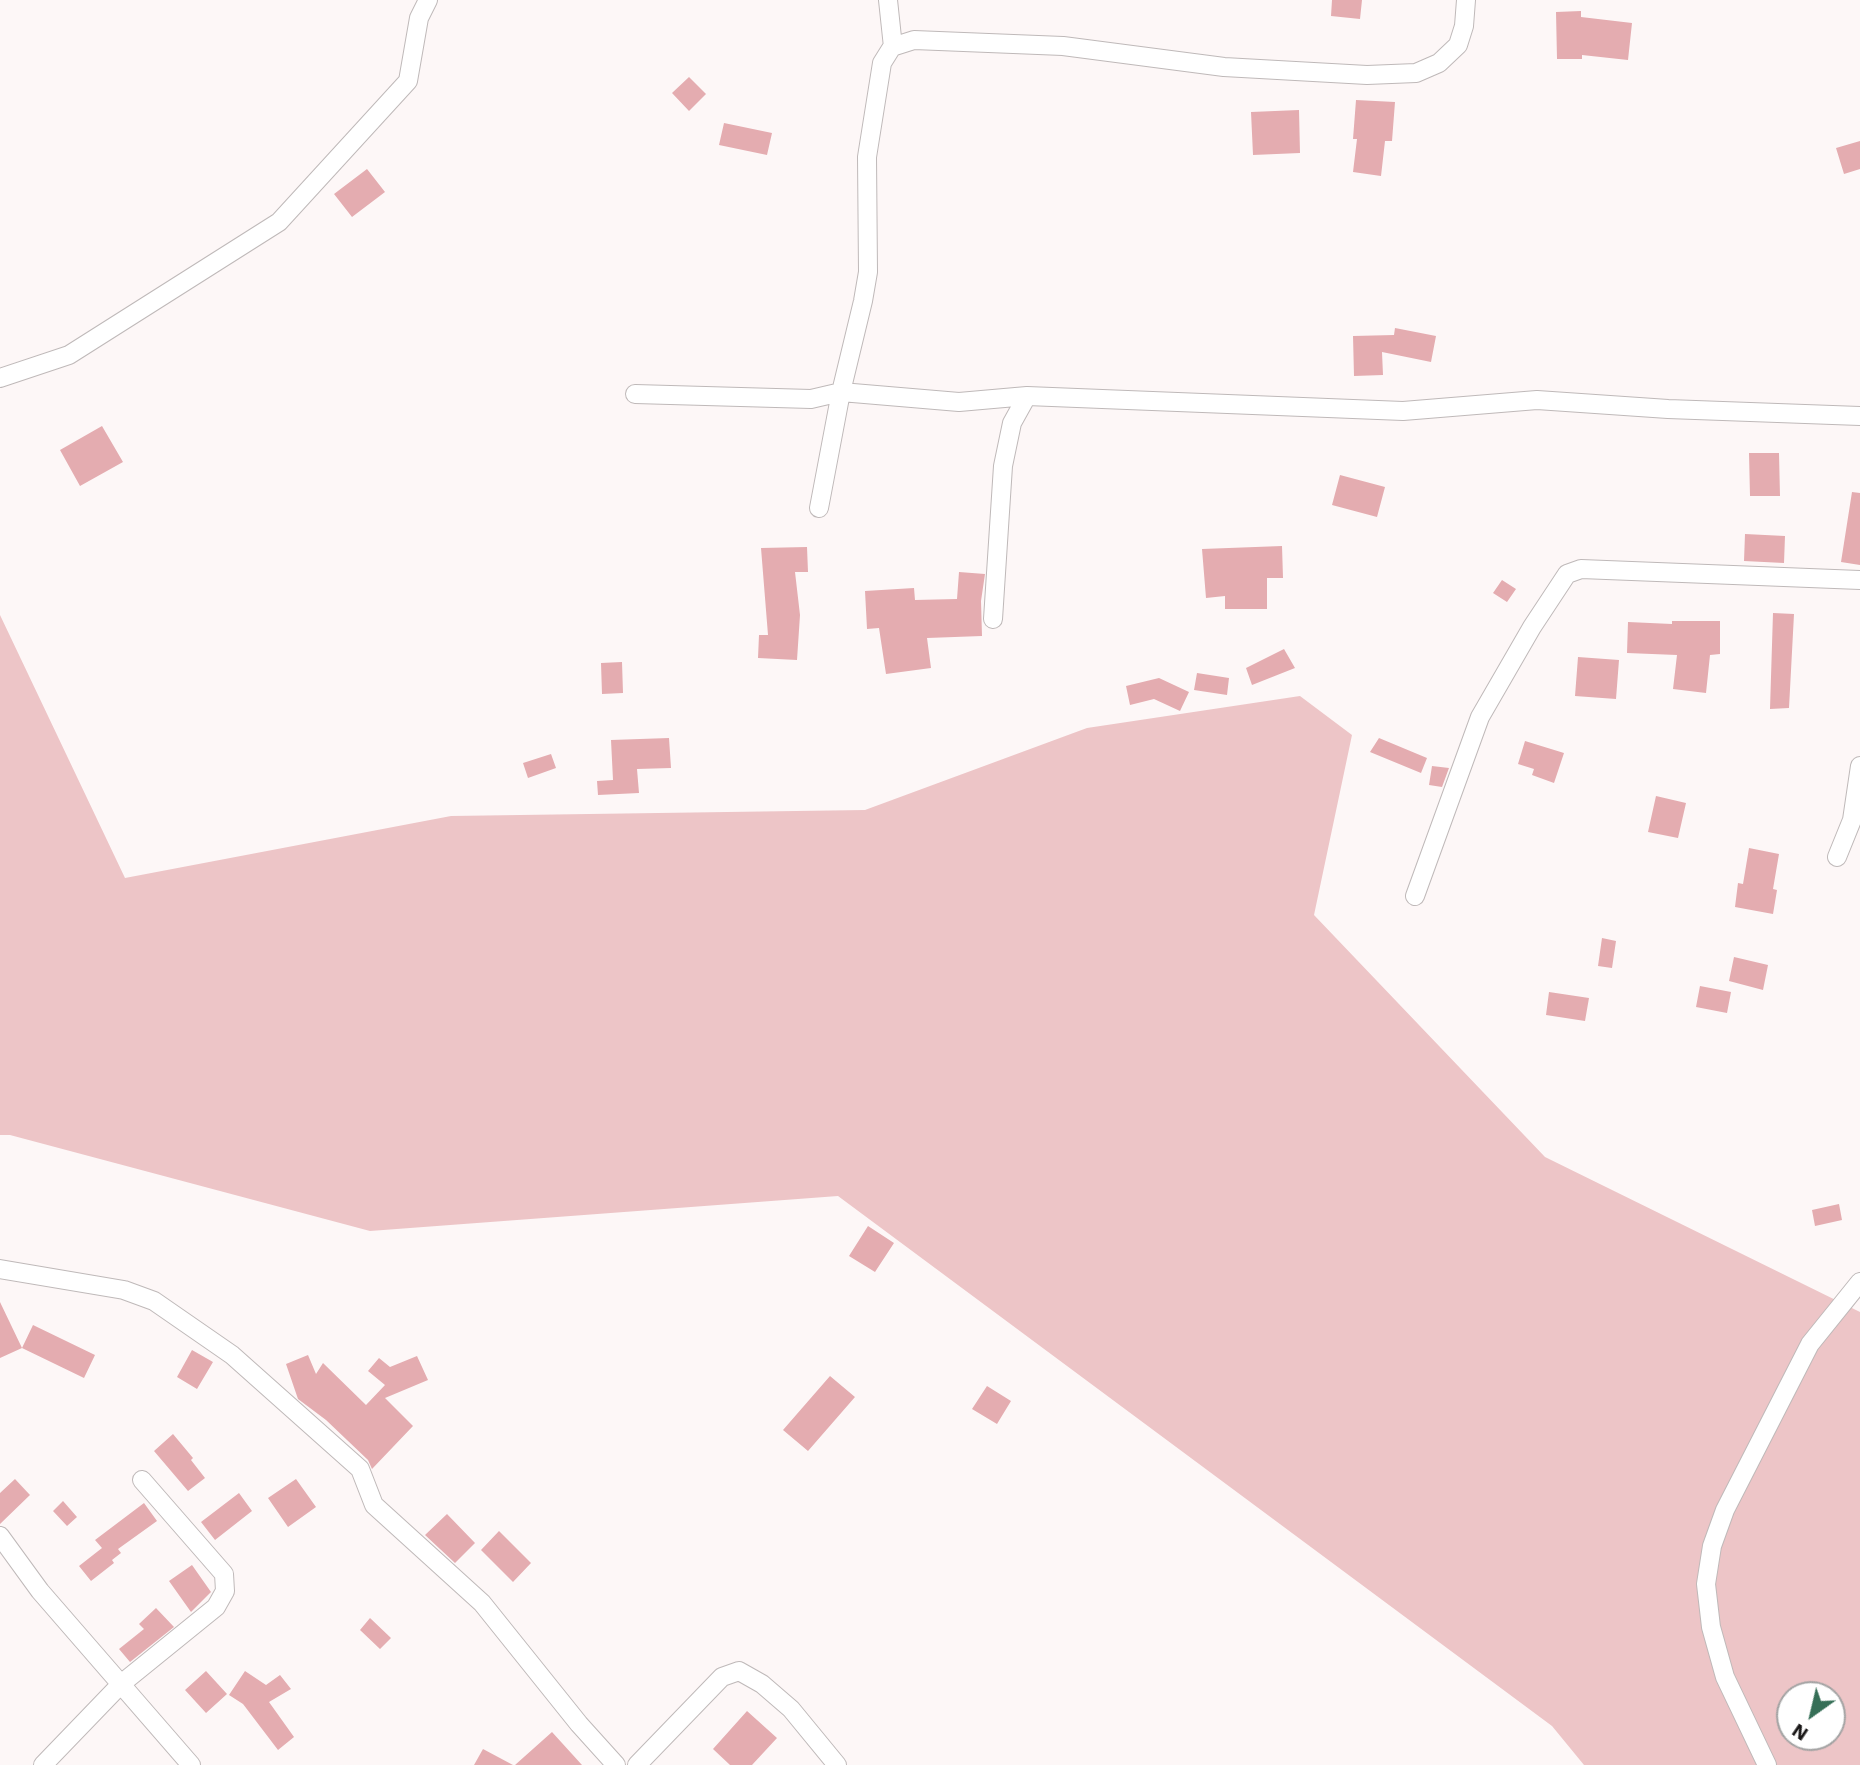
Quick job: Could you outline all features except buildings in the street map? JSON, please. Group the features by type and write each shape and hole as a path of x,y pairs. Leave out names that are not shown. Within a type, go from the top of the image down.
{"street":[{"path":"0,378 69,355 279,222 408,81 419,18 428,0"},
{"path":"888,0 893,47"},
{"path":"819,509 841,392 868,272 867,157 882,63 893,47 914,40 1063,46 1224,67 1367,75 1416,73 1439,63 1458,45 1464,26 1466,0"},
{"path":"635,394 797,399 841,392 959,402 1027,396 1403,411 1537,400 1681,410 1860,416"},
{"path":"993,619 1003,466 1012,423 1027,396"},
{"path":"1415,897 1480,717 1532,627 1567,574 1581,569 1860,580"},
{"path":"1837,857 1852,820 1860,766"},
{"path":"0,1269 124,1290 154,1301 232,1355 360,1469 374,1505 482,1603 579,1724 616,1765"},
{"path":"1767,1765 1725,1677 1711,1627 1706,1584 1712,1546 1725,1510 1810,1344 1860,1282"},
{"path":"43,1765 121,1684 216,1607 225,1591 224,1574 142,1480"},
{"path":"0,1536 18,1564 191,1765"},
{"path":"637,1765 722,1677 739,1671 762,1684 791,1709 837,1765"}],"shaded area":[{"path":"0,615 125,878 451,816 865,810 1087,728 1300,696 1352,735 1314,915 1545,1157 1860,1312 1860,1765 1584,1765 1552,1726 838,1196 370,1231 10,1135 0,1135"}]}
